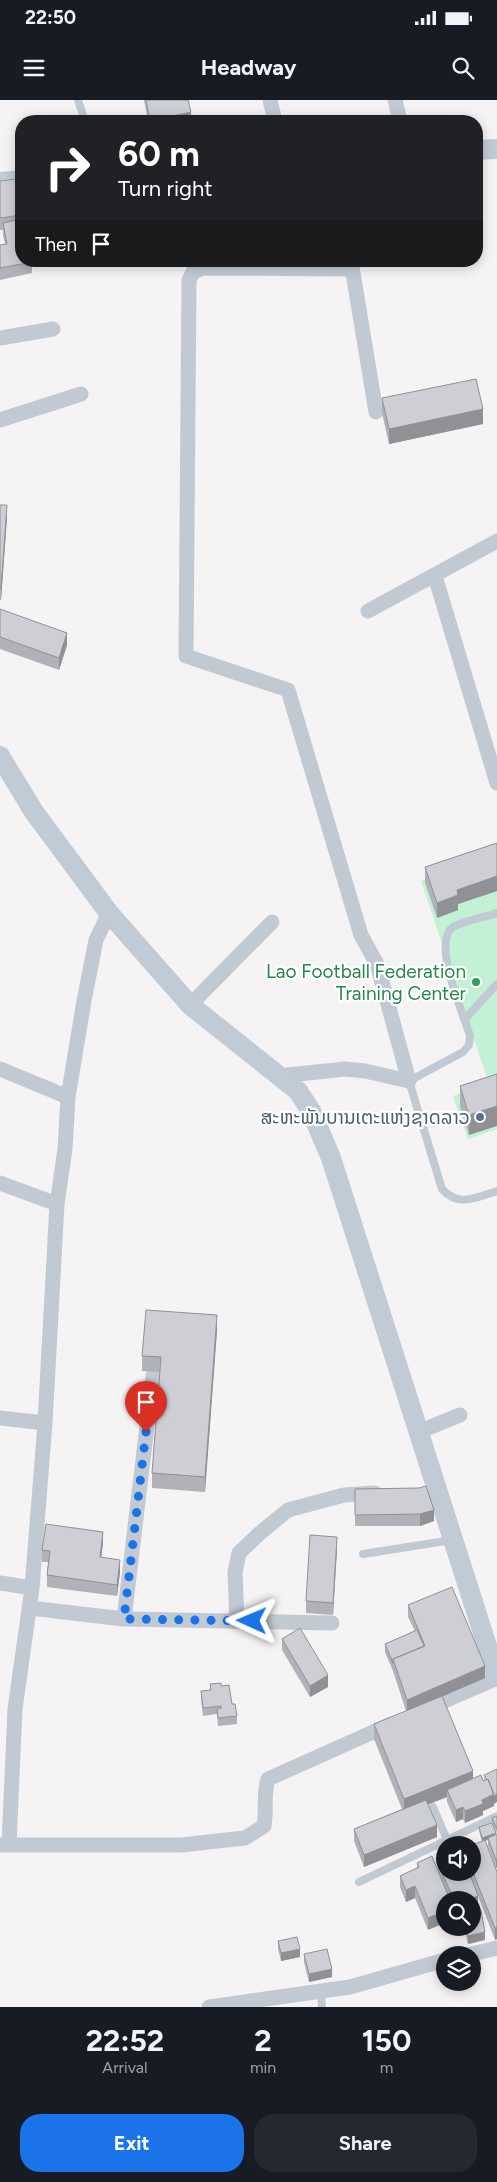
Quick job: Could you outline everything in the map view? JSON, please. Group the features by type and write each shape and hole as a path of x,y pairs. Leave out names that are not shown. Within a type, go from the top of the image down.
{"street":[{"path":"270,100 274,115"},
{"path":"395,100 399,115"},
{"path":"483,150 497,149"},
{"path":"0,182 15,181"},
{"path":"252,267 203,268 193,272 189,280 186,656 288,690 361,935 377,964 409,1081 365,1070 345,1069 279,1076"},
{"path":"351,267 376,412"},
{"path":"0,338 53,329"},
{"path":"0,420 80,394"},
{"path":"368,611 497,541"},
{"path":"435,576 497,783"},
{"path":"0,756 34,812 109,913 190,1004 298,1091 311,1111 331,1158 418,1432 427,1490 452,1540 497,1678 268,1779 265,1789 267,1811 264,1826 245,1838 182,1845 5,1845 15,1709 32,1588 45,1423 58,1204 65,1149 68,1097 96,940 109,913"},
{"path":"190,1004 272,922"},
{"path":"0,1069 68,1097"},
{"path":"0,1183 58,1204"},
{"path":"124,1619 153,1376"},
{"path":"418,1432 460,1415"},
{"path":"0,1418 45,1423"},
{"path":"237,1621 235,1572 239,1553 260,1532 288,1510 310,1503 344,1495 390,1492"},
{"path":"0,1583 32,1588"},
{"path":"30,1608 124,1619 332,1623"},
{"path":"481,1952 497,1948"},
{"path":"209,2007 350,1987 436,1963"}],"lane":[{"path":"78,100 82,115"},
{"path":"497,913 453,927 447,935 444,947 446,964 470,1036 469,1045 462,1052 409,1081 442,1189 449,1196 458,1200 497,1191"},
{"path":"465,1019 497,984"},
{"path":"363,1554 452,1540"},
{"path":"434,1808 444,1836"},
{"path":"454,1836 497,1816"},
{"path":"359,1882 436,1845"},
{"path":"320,1991 322,2007"}],"green space":[{"name":"Lao Football Federation Training Center","path":"497,855 497,1129 468,1139 453,1096 489,1084 421,881"}],"building":[{"path":"146,100 188,100 191,112 177,115 149,115"},
{"path":"15,179 15,216 0,218 0,181"},
{"path":"15,220 15,265 0,268 0,245 7,244 3,223"},
{"path":"476,379 483,409 389,429 382,398"},
{"path":"0,505 7,505 1,588 0,588"},
{"path":"0,609 67,633 59,658 0,637"},
{"path":"497,843 497,876 457,890 458,895 437,903 425,867"},
{"path":"497,1074 497,1106 469,1115 460,1086"},
{"path":"146,1310 217,1315 205,1477 152,1473 161,1357 142,1356"},
{"path":"426,1486 434,1510 420,1514 355,1515 355,1489 419,1488"},
{"path":"46,1524 103,1532 100,1557 120,1560 117,1585 47,1575 50,1551 42,1550"},
{"path":"310,1535 337,1537 333,1603 306,1601"},
{"path":"452,1587 485,1666 407,1700 393,1659 425,1646 408,1605"},
{"path":"300,1628 328,1675 310,1686 282,1639"},
{"path":"417,1630 424,1646 393,1659 393,1663 385,1644"},
{"path":"221,1683 221,1686 229,1685 232,1704 235,1704 237,1716 218,1718 217,1709 221,1708 221,1706 203,1708 201,1691 211,1690 210,1684"},
{"path":"442,1696 473,1771 404,1799 374,1724"},
{"path":"497,1769 497,1794 494,1796 488,1779 484,1775"},
{"path":"481,1775 483,1781 488,1779 494,1794 482,1800 483,1804 465,1811 463,1807 456,1810 447,1790"},
{"path":"426,1800 437,1825 364,1855 354,1829"},
{"path":"497,1816 497,1829 492,1818"},
{"path":"492,1823 496,1833 482,1838 479,1827"},
{"path":"497,1834 497,1859 496,1860 488,1838"},
{"path":"485,1840 497,1872 497,1927 495,1928 476,1881 481,1881 481,1842"},
{"path":"432,1856 436,1866 436,1881 442,1881 446,1891 436,1891 436,1915 428,1918 415,1886 406,1890 400,1876 419,1867 417,1863"},
{"path":"446,1881 472,1881 476,1891 450,1891"},
{"path":"481,1910 485,1932 481,1933"},
{"path":"297,1937 300,1949 281,1953 278,1941"},
{"path":"327,1949 332,1969 309,1974 304,1954"}],"place":[{"name":"Lao Football Federation Training Center","path":"476,982"},
{"name":"ສະຫະພັນບານເຕະແຫ່ງຊາດລາວ","path":"480,1117"}],"route":[{"path":"146,1432 124,1619 252,1621"}]}
